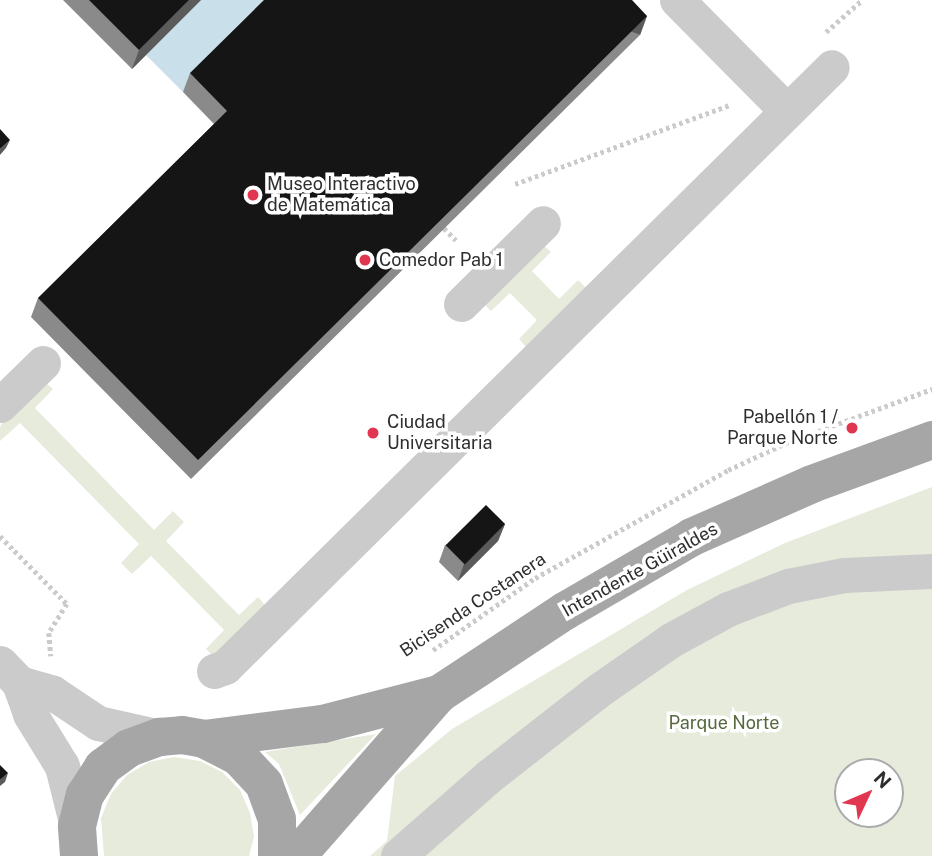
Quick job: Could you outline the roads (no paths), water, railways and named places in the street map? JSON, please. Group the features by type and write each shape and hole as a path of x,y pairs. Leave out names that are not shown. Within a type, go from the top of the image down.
{"main road":[{"name":"Intendente Güiraldes","path":"297,856 439,694 565,611 692,537 812,484 932,440"},
{"name":"Intendente Güiraldes","path":"204,739 323,724 439,694"},
{"path":"78,841 85,795 103,767 129,748 160,737 204,739 238,756 264,784 277,819 277,856"}],"lane":[{"path":"677,0 787,111"},
{"path":"214,671 225,667 832,67"},
{"path":"461,304 543,223"},
{"path":"0,405 43,363"},
{"path":"398,856 489,776 599,690 671,640 728,609 788,586 822,579 932,571"},
{"path":"10,673 53,693 98,723 160,737"},
{"path":"10,673 30,714 62,766 78,841"}],"water":[{"path":"201,0 277,0 183,92 146,55"}],"place":[{"name":"Museo Interactivo de Matemática","path":"253,195"},
{"name":"Comedor Pab 1","path":"365,260"},
{"name":"Pabellón 1 / Parque Norte","path":"852,428"},
{"name":"Ciudad Universitaria","path":"373,433"}],"park label":[{"name":"Parque Norte","path":"724,723"}]}
